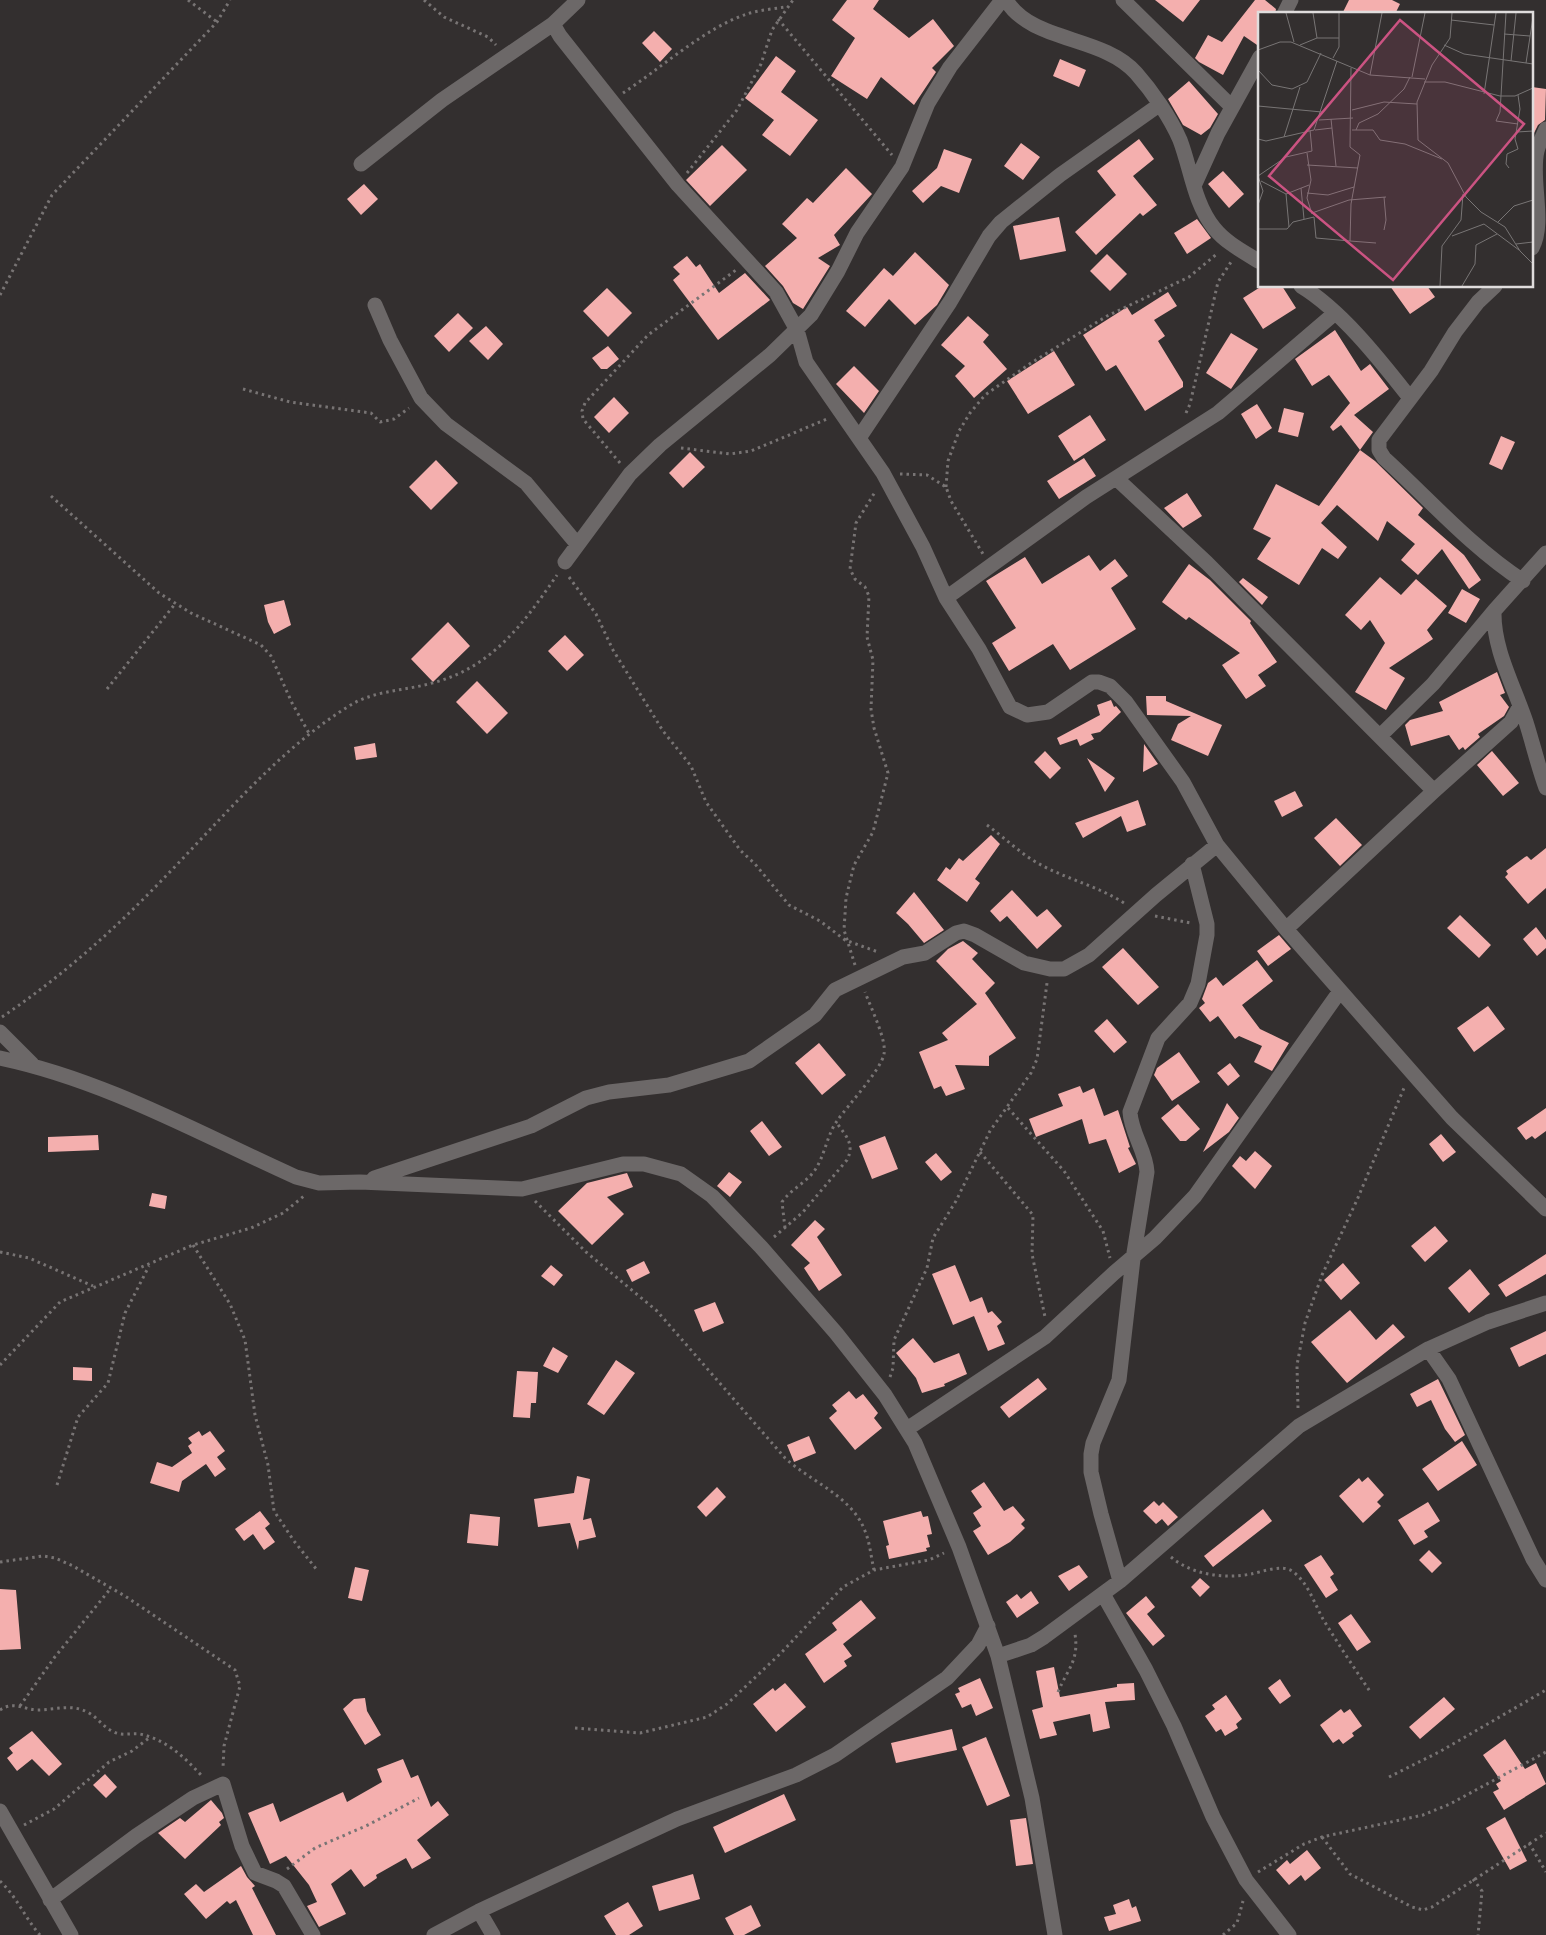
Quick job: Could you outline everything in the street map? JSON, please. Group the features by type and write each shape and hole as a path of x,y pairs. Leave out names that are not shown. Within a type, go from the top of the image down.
{"street":[{"path":"361,164 442,100 553,24 578,0"},
{"path":"565,562 630,474 660,445 737,384 811,315 838,272 857,233 902,167 928,103 950,67 1002,0"},
{"path":"1006,0 1022,19 1031,24 1108,52 1136,72 1159,105 1179,139 1194,186 1204,211 1214,228 1234,246 1258,261"},
{"path":"1123,0 1232,107"},
{"path":"1285,12 1291,0"},
{"path":"553,24 610,102 678,185 747,263 776,292 797,330 806,362 883,474 923,547 946,598 979,649 1010,706 1027,715 1048,712 1092,682 1099,682 1110,686 1126,702 1182,782 1217,845 1286,929 1452,1118 1546,1209"},
{"path":"1194,186 1232,107 1258,61"},
{"path":"859,438 950,302 989,236 1001,222 1060,175 1159,105"},
{"path":"1534,245 1539,224 1536,152 1546,129"},
{"path":"1303,288 1335,313 1385,366 1410,398"},
{"path":"1493,288 1478,302 1460,324 1431,372 1379,440 1379,450 1384,458 1450,522 1500,565 1523,581"},
{"path":"375,305 390,340 421,398 446,424 526,483 577,544"},
{"path":"946,598 1086,497 1218,413 1335,313"},
{"path":"1116,479 1207,563 1381,735 1434,791"},
{"path":"1381,735 1433,684 1546,553"},
{"path":"1494,611 1497,640 1546,788"},
{"path":"1286,929 1511,722 1520,706"},
{"path":"360,1182 417,1165 531,1126 586,1098 609,1092 668,1085 749,1061 815,1015 835,990 903,957 925,953 964,931 975,934 1024,963 1050,970 1064,969 1089,955 1192,864 1217,845"},
{"path":"1120,1581 1091,1472 1091,1454 1093,1443 1119,1380 1133,1259 1147,1172 1146,1161 1131,1122 1130,1112 1158,1038 1195,995 1207,936 1207,924 1192,864"},
{"path":"907,1429 1046,1337 1114,1273 1133,1259 1195,1196 1340,991"},
{"path":"0,1032 32,1064"},
{"path":"0,1058 32,1064 136,1102 288,1174 319,1183 360,1182 522,1189 623,1164 659,1166 681,1174 696,1183 761,1247 836,1333 885,1395 907,1429 924,1461 959,1547 998,1656 1032,1798 1055,1935"},
{"path":"998,1656 1031,1645 1103,1594 1299,1426 1428,1349 1488,1322 1546,1302"},
{"path":"1428,1349 1449,1379 1533,1559 1546,1580"},
{"path":"1103,1594 1146,1670 1174,1726 1213,1817 1246,1880 1290,1935"},
{"path":"434,1935 479,1911 677,1819 796,1775 835,1755 947,1678 973,1652 988,1626"},
{"path":"50,1900 136,1836 193,1798 218,1786 253,1871 260,1877 276,1880 289,1892 313,1935"},
{"path":"0,1811 5,1837 50,1900 71,1935"},
{"path":"479,1911 493,1935"}],"path":[{"path":"188,0 217,22"},
{"path":"0,295 52,195 217,22 230,0"},
{"path":"424,0 444,17 488,37 507,56"},
{"path":"678,185 737,110 761,64 778,19 793,0"},
{"path":"610,102 694,43 731,22 759,11 786,7"},
{"path":"778,19 902,167"},
{"path":"1183,420 1190,404 1218,282 1234,246"},
{"path":"990,566 952,501 946,487 948,461 959,432 970,413 985,395 1107,316 1189,277 1234,246"},
{"path":"630,474 583,420 582,411 585,403 648,335 710,287 747,263"},
{"path":"243,389 290,402 371,413 380,422 394,419 421,398"},
{"path":"660,445 730,454 751,451 819,422 842,415"},
{"path":"785,1228 782,1202 789,1192 803,1183 816,1170 836,1122 878,1066 884,1054 880,1034 845,940 844,930 850,880 854,865 869,840 888,780 887,766 874,728 871,709 873,660 867,637 869,596 865,587 855,579 850,569 856,523 883,474 927,476 946,487"},
{"path":"51,496 160,594 174,604 261,645 271,656 292,704 310,735"},
{"path":"565,562 568,576 596,614 614,650 663,731 691,766 706,802 740,850 755,864 789,905 820,920 845,940 874,951 903,957"},
{"path":"0,1019 48,986 99,942 162,881 236,800 310,735 350,705 373,695 433,683 466,672 497,649 521,625 565,562"},
{"path":"106,689 174,604"},
{"path":"987,825 1040,865 1072,880 1104,890 1138,911 1164,918 1207,924"},
{"path":"885,1395 893,1368 894,1340 927,1268 933,1238 990,1131 1031,1074 1036,1059 1044,996 1050,970"},
{"path":"1299,1426 1297,1365 1306,1323 1322,1275 1357,1200 1411,1073"},
{"path":"1008,1108 1064,1171 1096,1219 1103,1231 1114,1273"},
{"path":"761,1247 785,1228 809,1205 847,1160 852,1150 851,1143 836,1122"},
{"path":"980,1152 1033,1215 1032,1254 1044,1306 1046,1337"},
{"path":"0,1365 60,1302 93,1286 149,1265 193,1245 250,1228 277,1216 288,1210 319,1183"},
{"path":"522,1189 586,1252 657,1312 785,1458 799,1471 835,1494 853,1511 865,1530 874,1570"},
{"path":"193,1245 230,1304 246,1340 255,1415 268,1465 274,1510 294,1541 317,1570"},
{"path":"0,1252 29,1258 93,1286"},
{"path":"57,1485 78,1417 108,1383 125,1313 149,1265"},
{"path":"1160,1546 1173,1559 1191,1570 1208,1574 1248,1575 1282,1568 1291,1570 1309,1591 1322,1616 1371,1693"},
{"path":"575,1728 640,1733 707,1717 726,1704 781,1653 843,1586 874,1570 929,1560 959,1547"},
{"path":"0,1562 43,1556 55,1558 111,1588 230,1665 238,1675 240,1686 223,1754 218,1786"},
{"path":"20,1706 54,1658 111,1588"},
{"path":"1058,1692 1076,1655 1072,1616"},
{"path":"1389,1776 1441,1751 1546,1690"},
{"path":"0,1710 11,1706 35,1710 64,1706 77,1709 89,1714 111,1731 150,1738 182,1755 218,1786"},
{"path":"5,1837 54,1809 109,1762 132,1751 150,1738"},
{"path":"1223,1935 1237,1923 1241,1914 1246,1880 1304,1844 1322,1837 1423,1815 1450,1804 1546,1752"},
{"path":"276,1880 315,1848 368,1825 420,1798"},
{"path":"1322,1837 1350,1874 1412,1907 1423,1910 1432,1907 1546,1833"},
{"path":"1529,1843 1546,1872"},
{"path":"1473,1879 1482,1891 1478,1935"},
{"path":"0,1881 15,1896 33,1927 40,1935"}],"building":[{"path":"847,0 879,0 873,9 909,38 933,19 954,46 932,68 936,72 914,105 881,77 867,99 831,76 855,38 832,20"},
{"path":"1155,0 1200,0 1183,22"},
{"path":"1255,0 1265,0 1276,9 1275,12 1258,12 1258,46 1244,36 1223,75 1195,58 1208,35 1222,42"},
{"path":"1349,0 1392,0 1400,4 1396,12 1343,12"},
{"path":"654,31 672,49 660,62 642,43"},
{"path":"776,56 796,71 781,92 818,120 790,156 762,135 774,120 745,98"},
{"path":"1060,59 1086,70 1079,87 1053,76"},
{"path":"1189,81 1218,114 1210,128 1201,135 1183,125 1168,99"},
{"path":"1534,87 1546,89 1545,120 1538,125 1534,133"},
{"path":"1139,139 1154,159 1133,176 1157,205 1143,216 1140,213 1096,255 1075,232 1116,195 1097,171"},
{"path":"1021,143 1040,157 1023,180 1004,166"},
{"path":"722,145 747,170 710,206 686,180"},
{"path":"944,149 972,159 959,193 941,186 923,203 912,191 937,168"},
{"path":"846,168 872,194 834,235 840,245 818,258 830,266 803,309 793,303 783,286 765,266 797,238 782,224 807,198 813,203"},
{"path":"1223,171 1244,194 1229,208 1208,184"},
{"path":"364,184 378,199 361,215 347,199"},
{"path":"1059,217 1066,251 1020,260 1013,226"},
{"path":"1197,219 1211,238 1187,254 1174,233"},
{"path":"915,252 949,285 937,305 915,325 889,299 865,327 846,311 884,268 893,276"},
{"path":"1107,254 1127,274 1110,291 1090,271"},
{"path":"687,256 696,267 700,264 719,293 745,273 770,300 718,340 673,280 680,274 673,267"},
{"path":"607,288 632,313 608,337 583,311"},
{"path":"1259,288 1283,288 1296,308 1263,329 1243,298"},
{"path":"1391,288 1428,288 1435,297 1410,314"},
{"path":"1168,292 1177,306 1154,320 1165,336 1158,341 1183,382 1183,387 1145,411 1116,365 1106,371 1083,335 1127,307 1132,315"},
{"path":"458,313 473,328 449,352 434,336"},
{"path":"968,316 989,335 983,342 1007,369 974,398 955,376 965,366 941,345"},
{"path":"486,326 503,344 488,360 469,341"},
{"path":"1335,330 1361,371 1370,364 1389,389 1354,415 1373,432 1360,450 1341,425 1333,431 1330,427 1350,403 1329,375 1312,386 1295,359"},
{"path":"1231,333 1258,349 1231,389 1206,373"},
{"path":"608,346 619,359 607,369 601,369 592,358"},
{"path":"1054,351 1075,385 1028,414 1007,381"},
{"path":"854,366 879,391 864,413 836,384"},
{"path":"614,397 629,413 609,433 594,417"},
{"path":"1257,404 1272,428 1256,439 1241,414"},
{"path":"1284,408 1304,413 1298,437 1278,432"},
{"path":"1090,415 1106,440 1074,461 1058,436"},
{"path":"1501,436 1515,442 1502,470 1489,464"},
{"path":"1360,450 1375,461 1423,508 1418,515 1464,555 1481,580 1469,589 1442,549 1418,575 1401,560 1415,544 1387,521 1378,541 1337,505 1321,523 1347,547 1338,559 1322,548 1299,585 1257,559 1271,538 1253,529 1276,484 1319,506"},
{"path":"690,452 705,467 683,488 669,473"},
{"path":"1084,458 1096,476 1059,499 1047,481"},
{"path":"436,460 458,483 431,510 409,487"},
{"path":"1187,493 1202,516 1183,528 1164,508"},
{"path":"1089,555 1100,571 1115,559 1128,576 1111,588 1136,629 1070,670 1053,644 1009,671 992,643 1016,628 986,581 1025,557 1042,584"},
{"path":"1189,564 1210,580 1251,621 1250,623 1277,662 1258,675 1266,686 1246,699 1222,665 1240,653 1189,617 1186,620 1162,602"},
{"path":"1380,577 1401,595 1416,579 1447,606 1427,630 1433,639 1389,668 1405,678 1386,710 1355,692 1385,643 1370,620 1361,630 1345,615"},
{"path":"1243,578 1268,597 1262,605 1239,582"},
{"path":"1462,589 1480,599 1466,623 1448,613"},
{"path":"284,600 291,625 274,634 268,622 264,605"},
{"path":"448,622 470,646 433,682 411,659"},
{"path":"565,635 584,655 567,671 548,651"},
{"path":"1497,672 1505,693 1500,695 1509,707 1504,716 1478,734 1480,737 1465,750 1463,747 1459,750 1449,735 1411,746 1405,725 1410,720 1443,711 1439,702"},
{"path":"477,681 508,713 487,734 456,702"},
{"path":"1146,696 1166,696 1166,701 1222,725 1208,756 1171,740 1178,724 1191,716 1147,715"},
{"path":"1111,700 1114,707 1116,706 1121,712 1100,732 1091,734 1094,739 1080,746 1077,739 1060,745 1057,738 1100,715 1097,705"},
{"path":"375,743 377,757 356,760 354,747"},
{"path":"1144,744 1158,764 1143,772"},
{"path":"1045,751 1061,768 1050,779 1034,762"},
{"path":"1492,751 1519,783 1503,796 1477,765"},
{"path":"1087,758 1115,778 1105,792"},
{"path":"1295,791 1303,806 1282,817 1274,801"},
{"path":"1138,800 1146,825 1127,832 1121,816 1083,838 1075,823"},
{"path":"1336,818 1362,845 1340,866 1314,838"},
{"path":"991,835 1000,844 975,879 980,883 967,902 937,880 946,867 950,870 959,858 963,861"},
{"path":"1546,848 1546,888 1528,904 1505,877 1508,874 1506,871 1527,856 1531,860"},
{"path":"1012,890 1037,917 1047,909 1062,926 1037,949 1007,916 1000,922 990,911"},
{"path":"914,892 944,930 924,943 896,913"},
{"path":"1460,915 1491,945 1479,958 1447,928"},
{"path":"1536,927 1546,940 1546,948 1537,956 1523,939"},
{"path":"1279,935 1291,949 1268,966 1257,951"},
{"path":"963,941 978,953 972,959 995,983 985,993 1016,1038 989,1056 989,1066 955,1065 965,1089 946,1096 941,1086 934,1089 919,1052 948,1040 942,1033 977,1004 936,961 948,949"},
{"path":"1123,948 1159,987 1138,1005 1102,967"},
{"path":"1257,960 1273,981 1242,1005 1260,1029 1289,1043 1272,1071 1254,1062 1262,1046 1239,1036 1235,1039 1218,1016 1210,1022 1199,1008 1205,1003 1202,999 1208,983 1216,977 1223,986"},
{"path":"1488,1006 1505,1029 1474,1052 1457,1028"},
{"path":"1107,1019 1127,1042 1114,1053 1094,1031"},
{"path":"819,1043 846,1075 822,1095 795,1063"},
{"path":"1179,1052 1200,1082 1172,1101 1154,1075 1157,1068"},
{"path":"1230,1063 1240,1076 1228,1086 1217,1073"},
{"path":"1080,1086 1083,1093 1094,1088 1104,1116 1118,1110 1130,1147 1128,1148 1136,1164 1119,1173 1106,1139 1089,1144 1082,1119 1036,1137 1029,1119 1063,1106 1058,1094"},
{"path":"1227,1103 1239,1118 1229,1132 1203,1152"},
{"path":"1178,1104 1200,1129 1186,1141 1180,1141 1161,1118"},
{"path":"1546,1108 1546,1131 1535,1139 1532,1136 1526,1140 1517,1128"},
{"path":"762,1121 782,1147 769,1156 750,1131"},
{"path":"1441,1134 1456,1152 1443,1162 1429,1144"},
{"path":"98,1135 99,1150 48,1152 48,1137"},
{"path":"885,1136 898,1169 872,1179 859,1146"},
{"path":"1255,1151 1272,1166 1255,1189 1232,1166 1240,1156 1246,1161"},
{"path":"936,1153 952,1172 941,1181 925,1162"},
{"path":"729,1172 742,1182 730,1197 717,1186"},
{"path":"627,1173 633,1187 607,1197 624,1214 592,1245 558,1211 587,1183"},
{"path":"152,1193 167,1196 165,1209 149,1206"},
{"path":"815,1220 825,1229 817,1237 842,1275 819,1291 804,1268 810,1263 791,1245"},
{"path":"1435,1226 1448,1241 1425,1262 1411,1246"},
{"path":"1546,1254 1546,1274 1506,1297 1498,1285"},
{"path":"644,1261 650,1273 632,1282 626,1270"},
{"path":"1343,1263 1360,1283 1341,1300 1324,1280"},
{"path":"551,1265 563,1275 554,1286 541,1276"},
{"path":"955,1265 970,1302 982,1297 988,1313 992,1311 1002,1322 997,1326 1005,1344 988,1351 974,1316 953,1325 932,1274"},
{"path":"1470,1269 1490,1294 1469,1313 1448,1288"},
{"path":"715,1302 724,1323 703,1332 694,1310"},
{"path":"1350,1310 1376,1340 1393,1324 1405,1337 1347,1383 1311,1342"},
{"path":"1546,1331 1546,1354 1519,1367 1510,1348"},
{"path":"913,1338 934,1363 959,1353 967,1374 944,1384 945,1386 922,1393 916,1378 896,1353"},
{"path":"553,1347 568,1356 558,1373 543,1366"},
{"path":"616,1360 635,1373 604,1415 587,1404"},
{"path":"73,1367 92,1368 92,1381 73,1380"},
{"path":"517,1371 538,1372 536,1403 531,1403 530,1418 513,1417"},
{"path":"1038,1378 1047,1389 1009,1418 1000,1407"},
{"path":"1438,1379 1465,1435 1455,1442 1445,1429 1431,1400 1417,1407 1410,1394"},
{"path":"849,1391 856,1399 863,1394 878,1413 874,1418 882,1428 855,1450 829,1418 837,1411 832,1405"},
{"path":"199,1431 202,1436 210,1431 225,1451 217,1457 226,1469 215,1477 206,1464 182,1481 179,1492 150,1483 157,1462 172,1467 192,1453 188,1446 192,1443 188,1438"},
{"path":"809,1436 816,1453 794,1462 787,1445"},
{"path":"1462,1441 1477,1465 1438,1491 1422,1469"},
{"path":"577,1476 590,1479 583,1520 591,1518 596,1537 579,1541 578,1550 570,1523 538,1527 534,1499 574,1493"},
{"path":"1368,1477 1384,1495 1377,1502 1381,1506 1363,1523 1339,1496 1359,1478 1362,1482"},
{"path":"984,1482 1004,1511 1013,1506 1025,1520 1021,1524 1025,1528 1010,1542 988,1555 973,1531 981,1526 973,1513 982,1507 971,1491"},
{"path":"717,1487 726,1497 706,1517 697,1507"},
{"path":"1154,1501 1159,1506 1163,1502 1178,1517 1168,1526 1162,1519 1156,1524 1143,1511"},
{"path":"1428,1502 1440,1521 1424,1531 1428,1537 1414,1545 1398,1520"},
{"path":"1263,1509 1272,1521 1213,1567 1204,1556"},
{"path":"260,1511 270,1524 265,1528 275,1542 264,1550 253,1534 244,1541 235,1529"},
{"path":"921,1511 923,1517 928,1516 932,1534 927,1535 930,1547 926,1548 927,1551 889,1559 886,1546 889,1545 883,1521"},
{"path":"470,1514 500,1517 498,1546 467,1543"},
{"path":"1429,1550 1442,1563 1432,1573 1419,1560"},
{"path":"1321,1555 1334,1574 1330,1577 1338,1590 1326,1598 1304,1565"},
{"path":"1079,1565 1088,1577 1069,1591 1058,1576"},
{"path":"355,1567 369,1570 362,1601 348,1598"},
{"path":"1200,1578 1210,1587 1200,1597 1191,1587"},
{"path":"0,1589 16,1590 21,1649 0,1650"},
{"path":"1031,1591 1039,1603 1017,1618 1006,1602 1017,1594 1021,1599"},
{"path":"1146,1596 1155,1607 1147,1614 1165,1636 1153,1646 1126,1613"},
{"path":"861,1600 876,1618 843,1644 852,1656 844,1661 847,1666 824,1683 805,1654 837,1630 832,1623"},
{"path":"1351,1614 1371,1642 1357,1651 1338,1623"},
{"path":"1054,1667 1060,1697 1117,1687 1117,1684 1134,1683 1135,1700 1105,1702 1110,1728 1093,1732 1090,1714 1053,1722 1057,1735 1040,1739 1032,1710 1043,1707 1036,1671"},
{"path":"980,1678 993,1708 976,1716 971,1704 962,1708 955,1694 960,1692 958,1688"},
{"path":"1280,1679 1291,1696 1280,1704 1268,1688"},
{"path":"785,1683 806,1707 776,1732 753,1704 773,1688 775,1691"},
{"path":"1226,1695 1242,1719 1236,1724 1238,1728 1225,1736 1221,1729 1216,1732 1205,1716 1215,1709 1212,1705"},
{"path":"1444,1697 1455,1709 1420,1739 1409,1727"},
{"path":"365,1698 367,1711 381,1735 365,1745 343,1709 354,1699"},
{"path":"1341,1709 1344,1713 1350,1709 1362,1726 1352,1733 1354,1736 1343,1744 1339,1739 1333,1743 1320,1725"},
{"path":"952,1729 957,1750 896,1763 891,1743"},
{"path":"32,1731 62,1764 49,1776 32,1759 17,1771 7,1758 13,1753 9,1748"},
{"path":"986,1737 1010,1796 987,1806 962,1747"},
{"path":"1505,1739 1525,1769 1536,1763 1546,1784 1504,1810 1493,1792 1499,1789 1496,1784 1501,1781 1483,1755"},
{"path":"403,1759 411,1778 418,1775 431,1807 438,1801 449,1815 417,1840 431,1858 412,1869 406,1858 376,1875 377,1878 364,1887 351,1869 331,1884 346,1914 319,1927 307,1906 317,1902 309,1885 286,1856 270,1864 248,1813 273,1803 280,1822 343,1792 347,1802 382,1782 377,1769"},
{"path":"105,1774 117,1787 106,1798 93,1785"},
{"path":"784,1794 796,1820 725,1853 713,1827"},
{"path":"211,1800 224,1818 219,1822 221,1825 185,1859 158,1833 180,1818 185,1822"},
{"path":"1505,1817 1527,1861 1510,1870 1486,1828"},
{"path":"1026,1818 1033,1864 1016,1866 1010,1820"},
{"path":"1307,1850 1321,1868 1305,1881 1301,1875 1289,1885 1276,1870 1287,1860 1290,1864"},
{"path":"241,1866 255,1886 252,1888 276,1935 253,1935 236,1900 230,1904 227,1901 206,1919 184,1894 196,1884 204,1892"},
{"path":"693,1874 700,1899 659,1911 652,1886"},
{"path":"1129,1899 1132,1908 1136,1906 1141,1921 1109,1931 1104,1917 1116,1914 1113,1905"},
{"path":"628,1902 643,1926 629,1935 616,1935 604,1916"},
{"path":"751,1905 761,1926 744,1935 734,1935 725,1918"}]}
